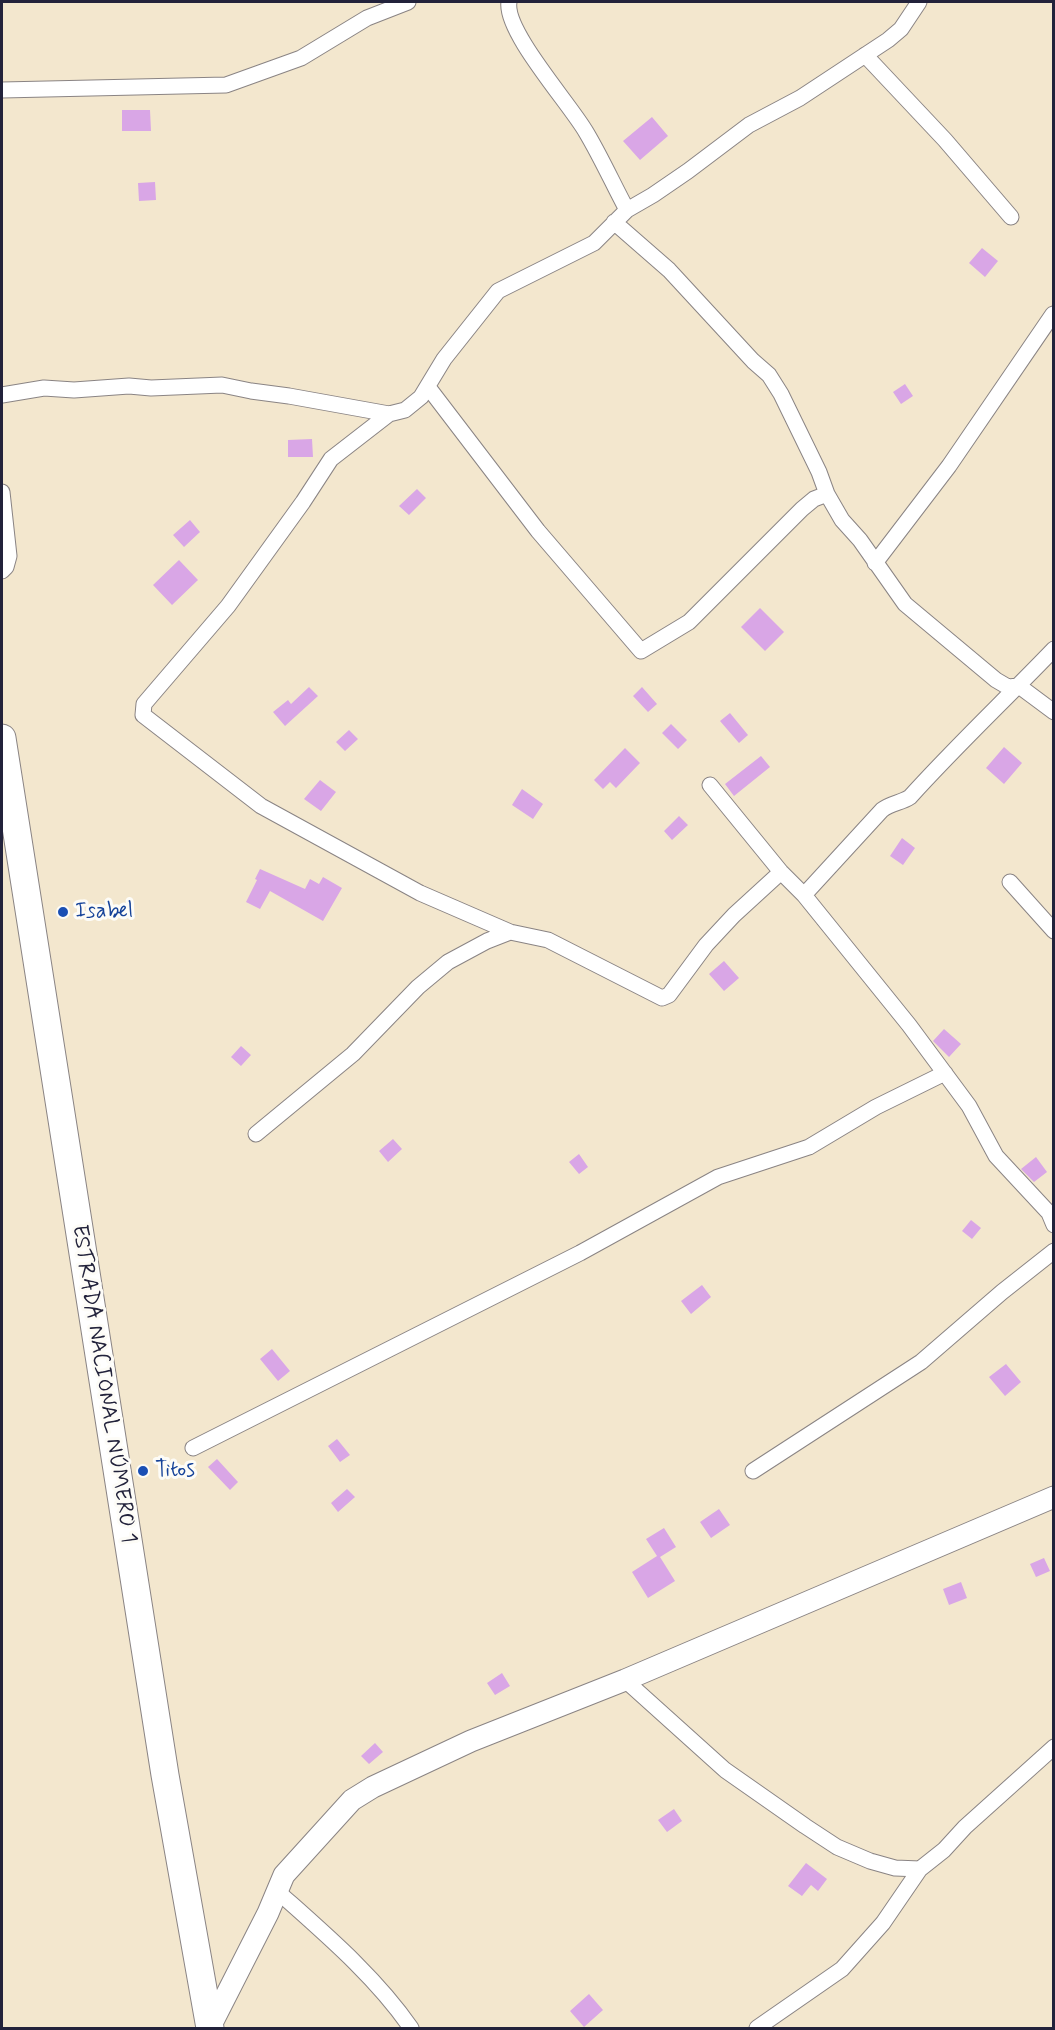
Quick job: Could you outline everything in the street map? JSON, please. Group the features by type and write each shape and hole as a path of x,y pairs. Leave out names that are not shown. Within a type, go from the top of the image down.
{"highway":[{"name":"ESTRADA NACIONAL NÚMERO 1","path":"2,738 206,2023"}],"street":[{"path":"2,90 226,85 301,58 367,18 408,2"},
{"path":"781,872 734,915 706,945 669,995 662,998 548,940 510,932 420,893 261,806 143,715 144,704 228,606 303,502 330,459 389,414 414,405 428,387 444,359 498,291 594,243 627,210 688,171 757,120 800,98 888,40 901,29 919,2"},
{"path":"507,3 517,32 585,131 627,210"},
{"path":"865,55 945,140 1011,217"},
{"path":"614,222 669,270 753,361 769,375 781,394 819,472 827,494 842,519 860,540 905,604 996,680 1008,687 1019,686 1053,712"},
{"path":"875,563 949,466 1053,314"},
{"path":"2,395 44,387 74,390 129,386 222,385 389,414"},
{"path":"428,387 538,531 641,651 689,622 802,509 814,499 827,494"},
{"path":"2,492 9,556 6,567 2,571"},
{"path":"804,895 882,810 890,804 910,797 954,748 1019,686 1053,649"},
{"path":"710,785 781,872 804,895 945,1073 969,1106 996,1156 1052,1218"},
{"path":"1010,882 1053,931"},
{"path":"256,1134 353,1054 418,987 448,962 487,941 510,932"},
{"path":"193,1448 580,1253 718,1177 809,1147 876,1107 945,1073"},
{"path":"753,1471 921,1362 1053,1251"},
{"path":"206,2023 268,1913 284,1875 334,1817 352,1800 373,1787 471,1742 625,1680 1053,1497"},
{"path":"625,1680 725,1770 813,1832 837,1847 870,1862 895,1868 921,1869"},
{"path":"757,2028 842,1969 883,1923 921,1869 1053,1747"},
{"path":"277,1891 361,1969 399,2011 411,2028"}],"building":[{"path":"122,110 150,110 151,131 122,131"},
{"path":"652,117 668,136 640,160 623,141"},
{"path":"155,182 156,200 139,201 138,183"},
{"path":"982,248 998,261 985,277 969,263"},
{"path":"905,384 913,396 901,404 893,392"},
{"path":"312,439 313,457 288,457 288,440"},
{"path":"417,489 426,498 409,515 399,506"},
{"path":"190,520 200,532 184,547 173,535"},
{"path":"179,560 198,580 172,605 153,585"},
{"path":"760,608 784,632 765,651 741,627"},
{"path":"309,687 318,696 285,726 273,712 288,700 291,704"},
{"path":"642,687 657,704 648,712 633,696"},
{"path":"730,713 748,735 739,743 720,721"},
{"path":"671,724 687,740 678,749 662,733"},
{"path":"349,730 358,739 345,751 336,742"},
{"path":"1004,747 1022,763 1004,784 986,768"},
{"path":"625,748 640,763 616,788 610,782 603,789 594,780"},
{"path":"761,756 770,767 734,796 725,784"},
{"path":"320,780 336,792 321,811 304,799"},
{"path":"522,789 543,804 533,819 512,805"},
{"path":"679,816 688,825 672,840 664,831"},
{"path":"902,838 915,848 903,865 890,856"},
{"path":"260,869 305,889 310,879 319,884 323,877 342,888 323,921 270,891 260,909 246,902"},
{"path":"724,961 739,978 724,991 709,974"},
{"path":"944,1029 961,1044 949,1057 933,1041"},
{"path":"241,1046 251,1055 241,1066 231,1057"},
{"path":"393,1139 402,1149 388,1162 379,1151"},
{"path":"579,1154 588,1167 579,1174 569,1162"},
{"path":"1036,1157 1047,1172 1034,1182 1021,1169"},
{"path":"971,1220 981,1228 972,1239 962,1231"},
{"path":"702,1285 711,1297 691,1314 681,1301"},
{"path":"272,1349 290,1371 278,1381 260,1359"},
{"path":"1006,1364 1021,1382 1005,1396 989,1377"},
{"path":"337,1439 350,1455 340,1462 328,1446"},
{"path":"217,1459 238,1482 230,1490 208,1467"},
{"path":"347,1489 355,1497 338,1512 331,1503"},
{"path":"719,1509 730,1525 711,1538 700,1522"},
{"path":"664,1528 676,1547 660,1557 675,1581 648,1598 632,1572 657,1556 646,1539"},
{"path":"1044,1558 1050,1571 1036,1577 1030,1564"},
{"path":"961,1582 967,1598 949,1605 943,1589"},
{"path":"502,1673 510,1686 495,1695 487,1683"},
{"path":"375,1743 383,1752 369,1764 361,1756"},
{"path":"674,1809 682,1821 667,1832 658,1820"},
{"path":"806,1863 827,1879 818,1891 811,1885 802,1896 788,1886"},
{"path":"589,1994 603,2010 584,2027 570,2011"}],"place":[{"name":"Isabel","path":"63,912"},
{"name":"Titos","path":"143,1471"}]}
